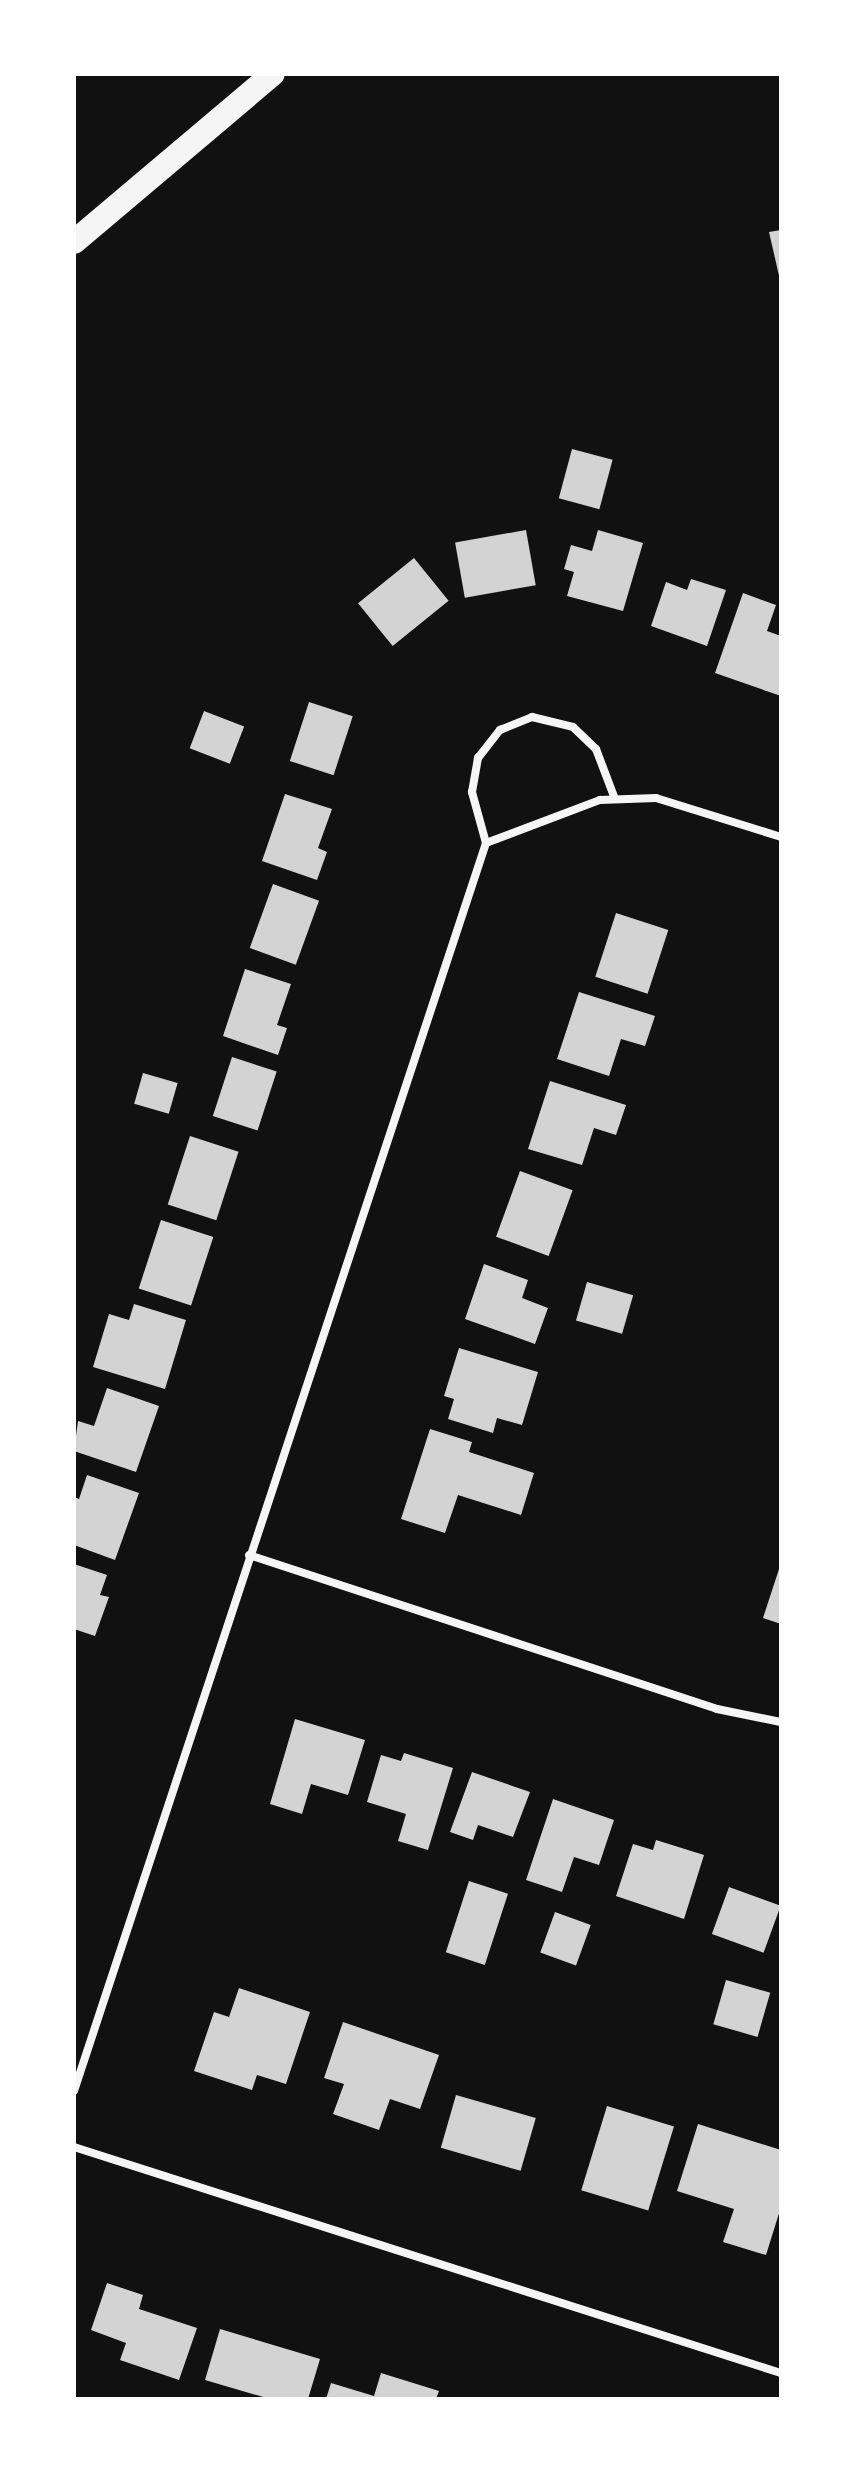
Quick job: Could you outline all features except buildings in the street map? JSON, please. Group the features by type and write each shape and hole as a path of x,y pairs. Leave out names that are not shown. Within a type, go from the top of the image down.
{"highway":[{"path":"74,242 273,74"}],"street":[{"path":"74,2091 486,843 472,792 478,758 500,730 532,717 573,727 596,749 615,799"},
{"path":"486,843 600,800 656,798 781,837"},
{"path":"249,1555 717,1709 781,1722"},
{"path":"74,2147 781,2373"}]}
